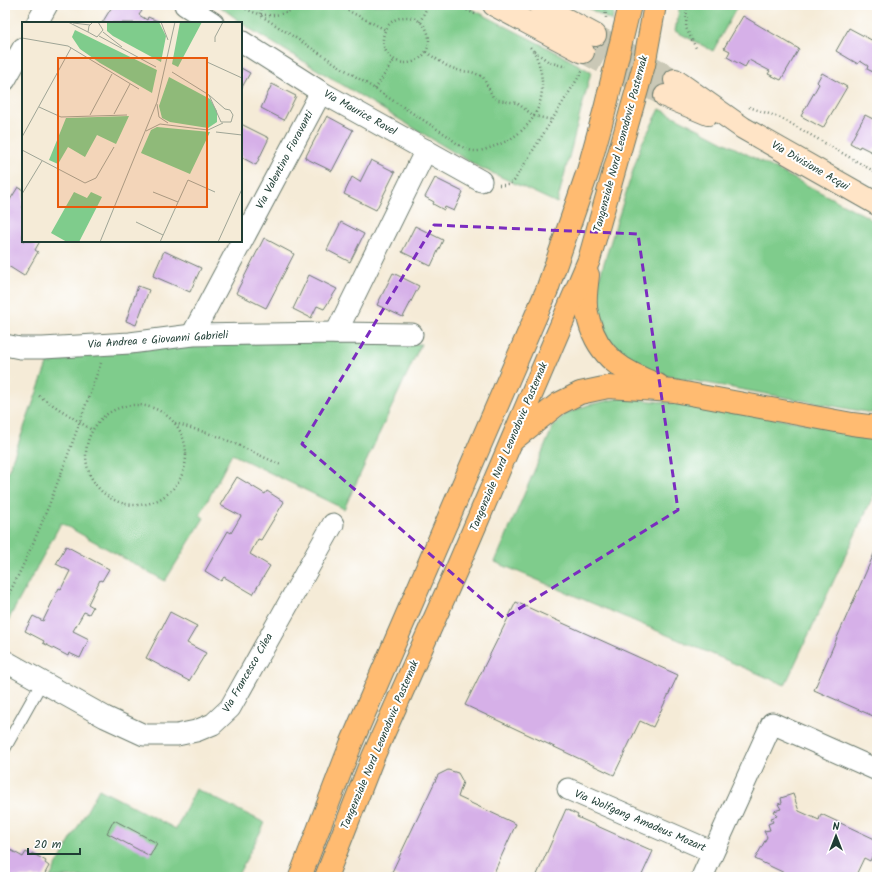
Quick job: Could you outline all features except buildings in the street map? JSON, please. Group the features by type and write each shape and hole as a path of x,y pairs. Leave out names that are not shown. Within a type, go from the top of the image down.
{"highway":[{"path":"300,877 351,744 547,290 588,171 605,109 630,5"},
{"name":"Tangenziale Nord Leonodovic Pasternak","path":"326,877 373,757 512,441 588,260 642,72 655,5"},
{"path":"588,260 586,307 592,330 599,346 607,356 620,367 644,380 674,391"},
{"path":"512,441 549,409 566,399 591,389 608,387 674,391 852,424 877,427"}],"main road":[{"path":"539,5 591,45"},
{"path":"489,11 591,45"},
{"name":"Via Divisione Acqui","path":"670,88 877,204"}],"street":[{"path":"38,22 47,5"},
{"path":"185,5 211,22"},
{"name":"Via Maurice Ravel","path":"242,42 322,92 481,181"},
{"path":"5,80 22,50"},
{"name":"Via Valentino Fioravanti","path":"242,242 322,92"},
{"path":"336,333 426,150"},
{"name":"Via Valentino Fioravanti","path":"192,335 242,242"},
{"name":"Via Andrea e Giovanni Gabrieli","path":"5,345 20,348 43,348 104,344 192,335 336,333 412,334"},
{"name":"Via Francesco Cilea","path":"5,662 105,717 144,735 178,735 213,724 230,708 333,524"},
{"name":"Via Wolfgang Amadeus Mozart","path":"702,877 772,723 877,770"},
{"name":"Via Wolfgang Amadeus Mozart","path":"568,790 713,852"}],"lane":[{"path":"5,748 42,682"}],"path":[{"path":"239,5 260,15 461,146 475,152 506,141 524,129 534,116 541,100 543,86 539,63 533,50 526,42"},
{"path":"260,15 262,5"},
{"path":"260,15 281,14 300,5"},
{"path":"337,5 386,30"},
{"path":"420,22 428,5"},
{"path":"456,5 489,11"},
{"path":"481,181 494,186 507,185 514,181 553,120 591,45 605,5"},
{"path":"687,5 686,28 696,48"},
{"path":"401,18 411,18 420,22 429,36 426,52 418,60 406,63 394,60 384,47 383,38 386,30 392,22 401,18"},
{"path":"426,52 447,66 472,72 483,78 493,97 498,100 517,104 534,116 553,120"},
{"path":"375,89 394,60"},
{"path":"747,106 782,118 877,173"},
{"path":"5,602 27,560 51,503 103,358 104,344"},
{"path":"39,396 92,430"},
{"path":"174,422 185,444 185,468 174,489 165,497 143,505 132,506 110,499 93,483 85,462 85,451 92,430 106,414 115,409 131,405 146,406 156,409 174,422 220,437 281,465"}],"highlighted area":[{"path":"434,225 638,234 678,510 504,618 302,444"}],"green space":[{"path":"218,5 464,5 554,51 591,72 557,203 475,165 241,22"},
{"path":"583,5 615,5 612,21"},
{"path":"680,5 738,5 713,51 675,31"},
{"path":"660,109 866,216 877,224 877,414 667,376 638,366 618,351 604,336 596,307 598,282 641,145"},
{"path":"327,340 421,344 344,509 232,454 200,515 204,518 165,581 61,523 5,626 5,480 50,356 194,345"},
{"path":"621,398 683,404 877,434 877,488 785,685 495,562 553,427 565,414 588,405"},
{"path":"99,789 176,829 196,789 265,823 237,877 50,877"}],"tunnel":[{"path":"595,35 675,80"},
{"path":"583,52 665,96"}]}
